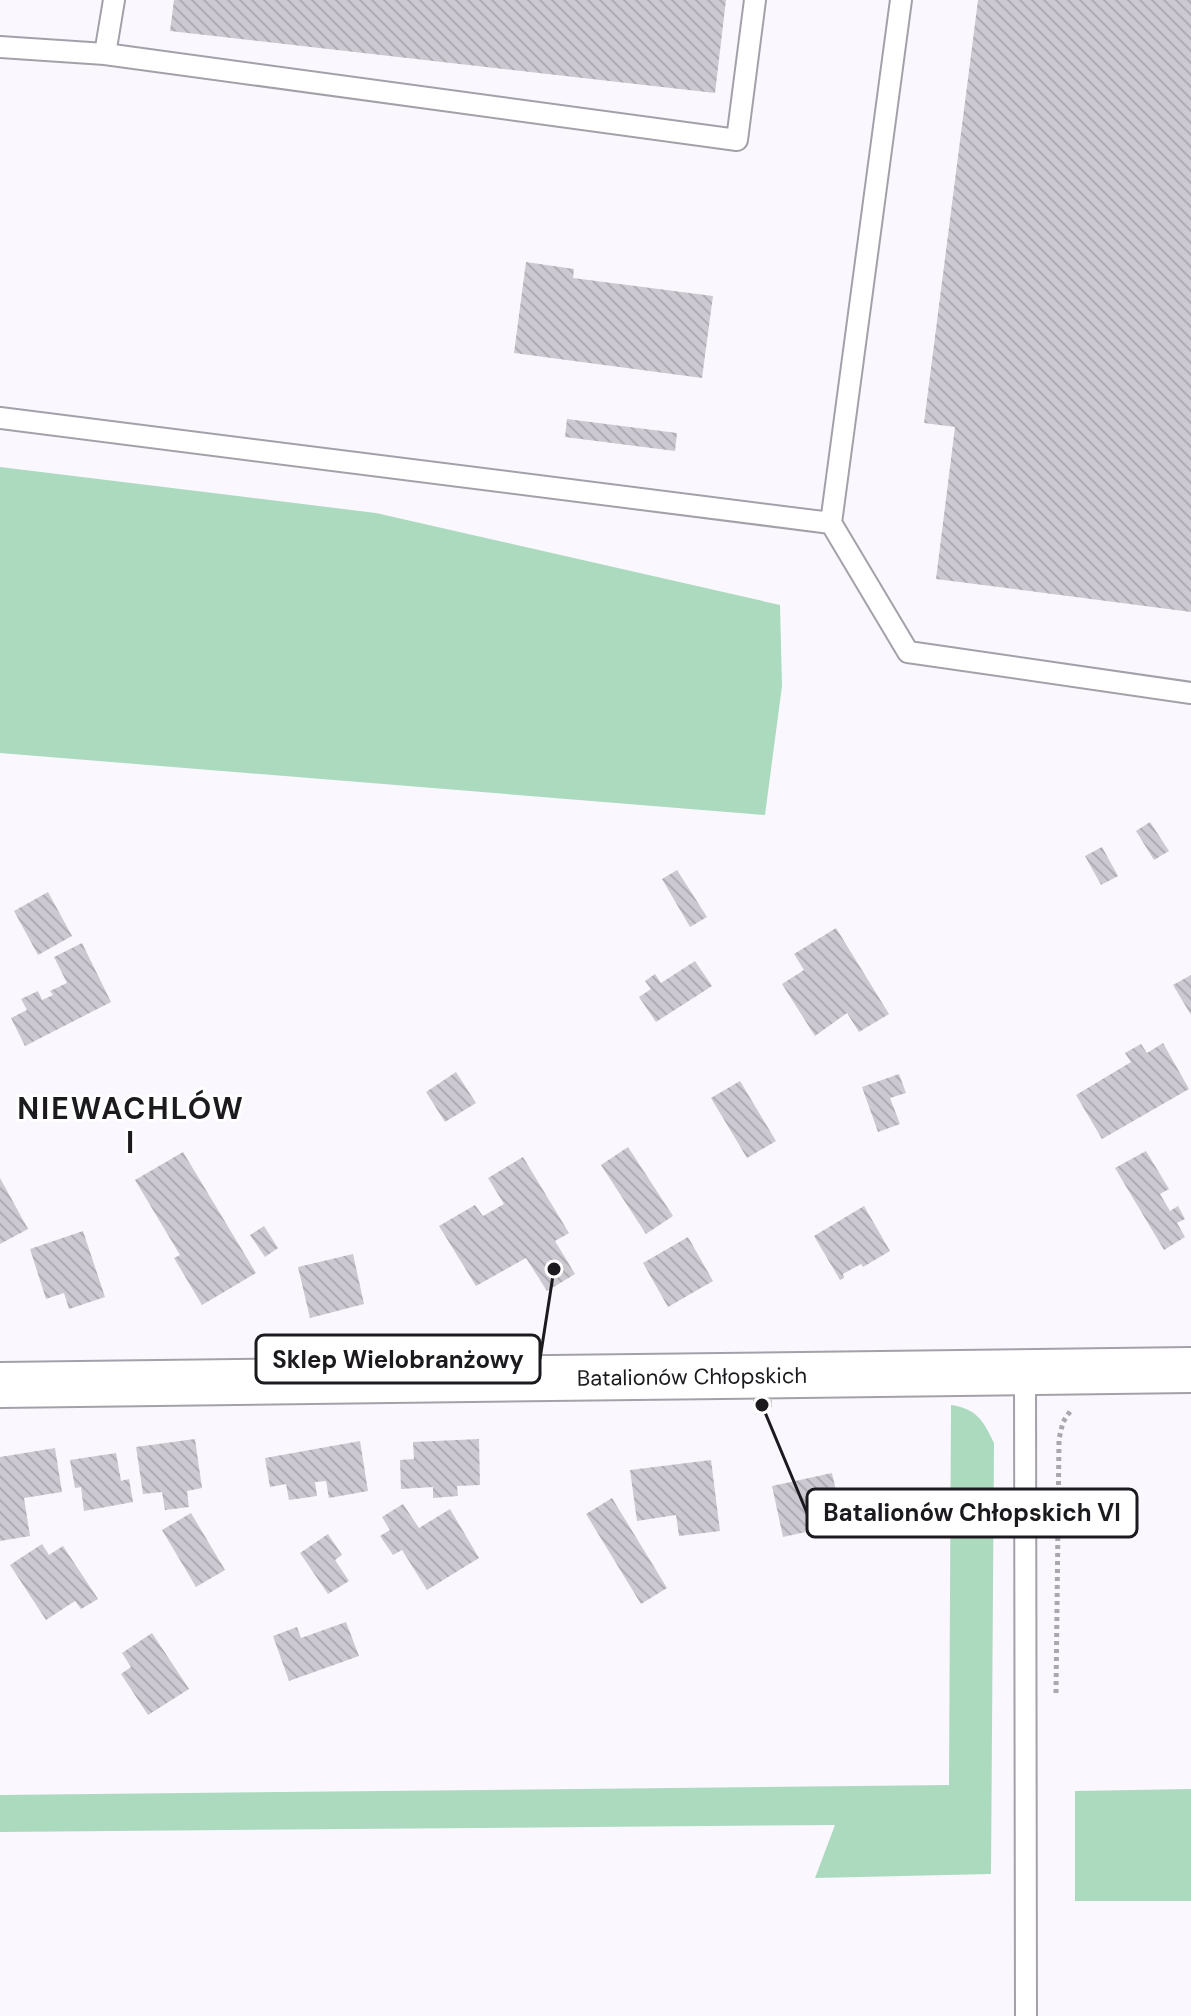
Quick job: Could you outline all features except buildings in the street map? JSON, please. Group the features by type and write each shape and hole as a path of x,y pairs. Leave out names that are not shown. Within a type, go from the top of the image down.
{"street":[{"name":"Batalionów Chłopskich","path":"0,1385 1191,1370"}],"lane":[{"path":"105,54 114,0"},
{"path":"0,47 105,54 737,140 755,0"},
{"path":"901,0 831,523 908,652 1191,693"},
{"path":"0,418 831,523"},
{"path":"1025,1372 1026,2016"}],"path":[{"path":"1056,1696 1059,1439 1066,1415 1079,1403"}],"green space":[{"path":"0,467 376,513 780,605 782,686 765,815 0,753"},
{"path":"951,1405 967,1409 978,1417 994,1443 991,1874 815,1878 835,1825 0,1832 0,1795 949,1785"},
{"path":"1191,1789 1191,1901 1075,1901 1075,1791"}],"place":[{"name":"Sklep Wielobranżowy","path":"554,1269"},
{"name":"Batalionów Chłopskich VI","path":"762,1405"}],"district":[{"name":"NIEWACHLÓW I","path":"131,1126"}]}
